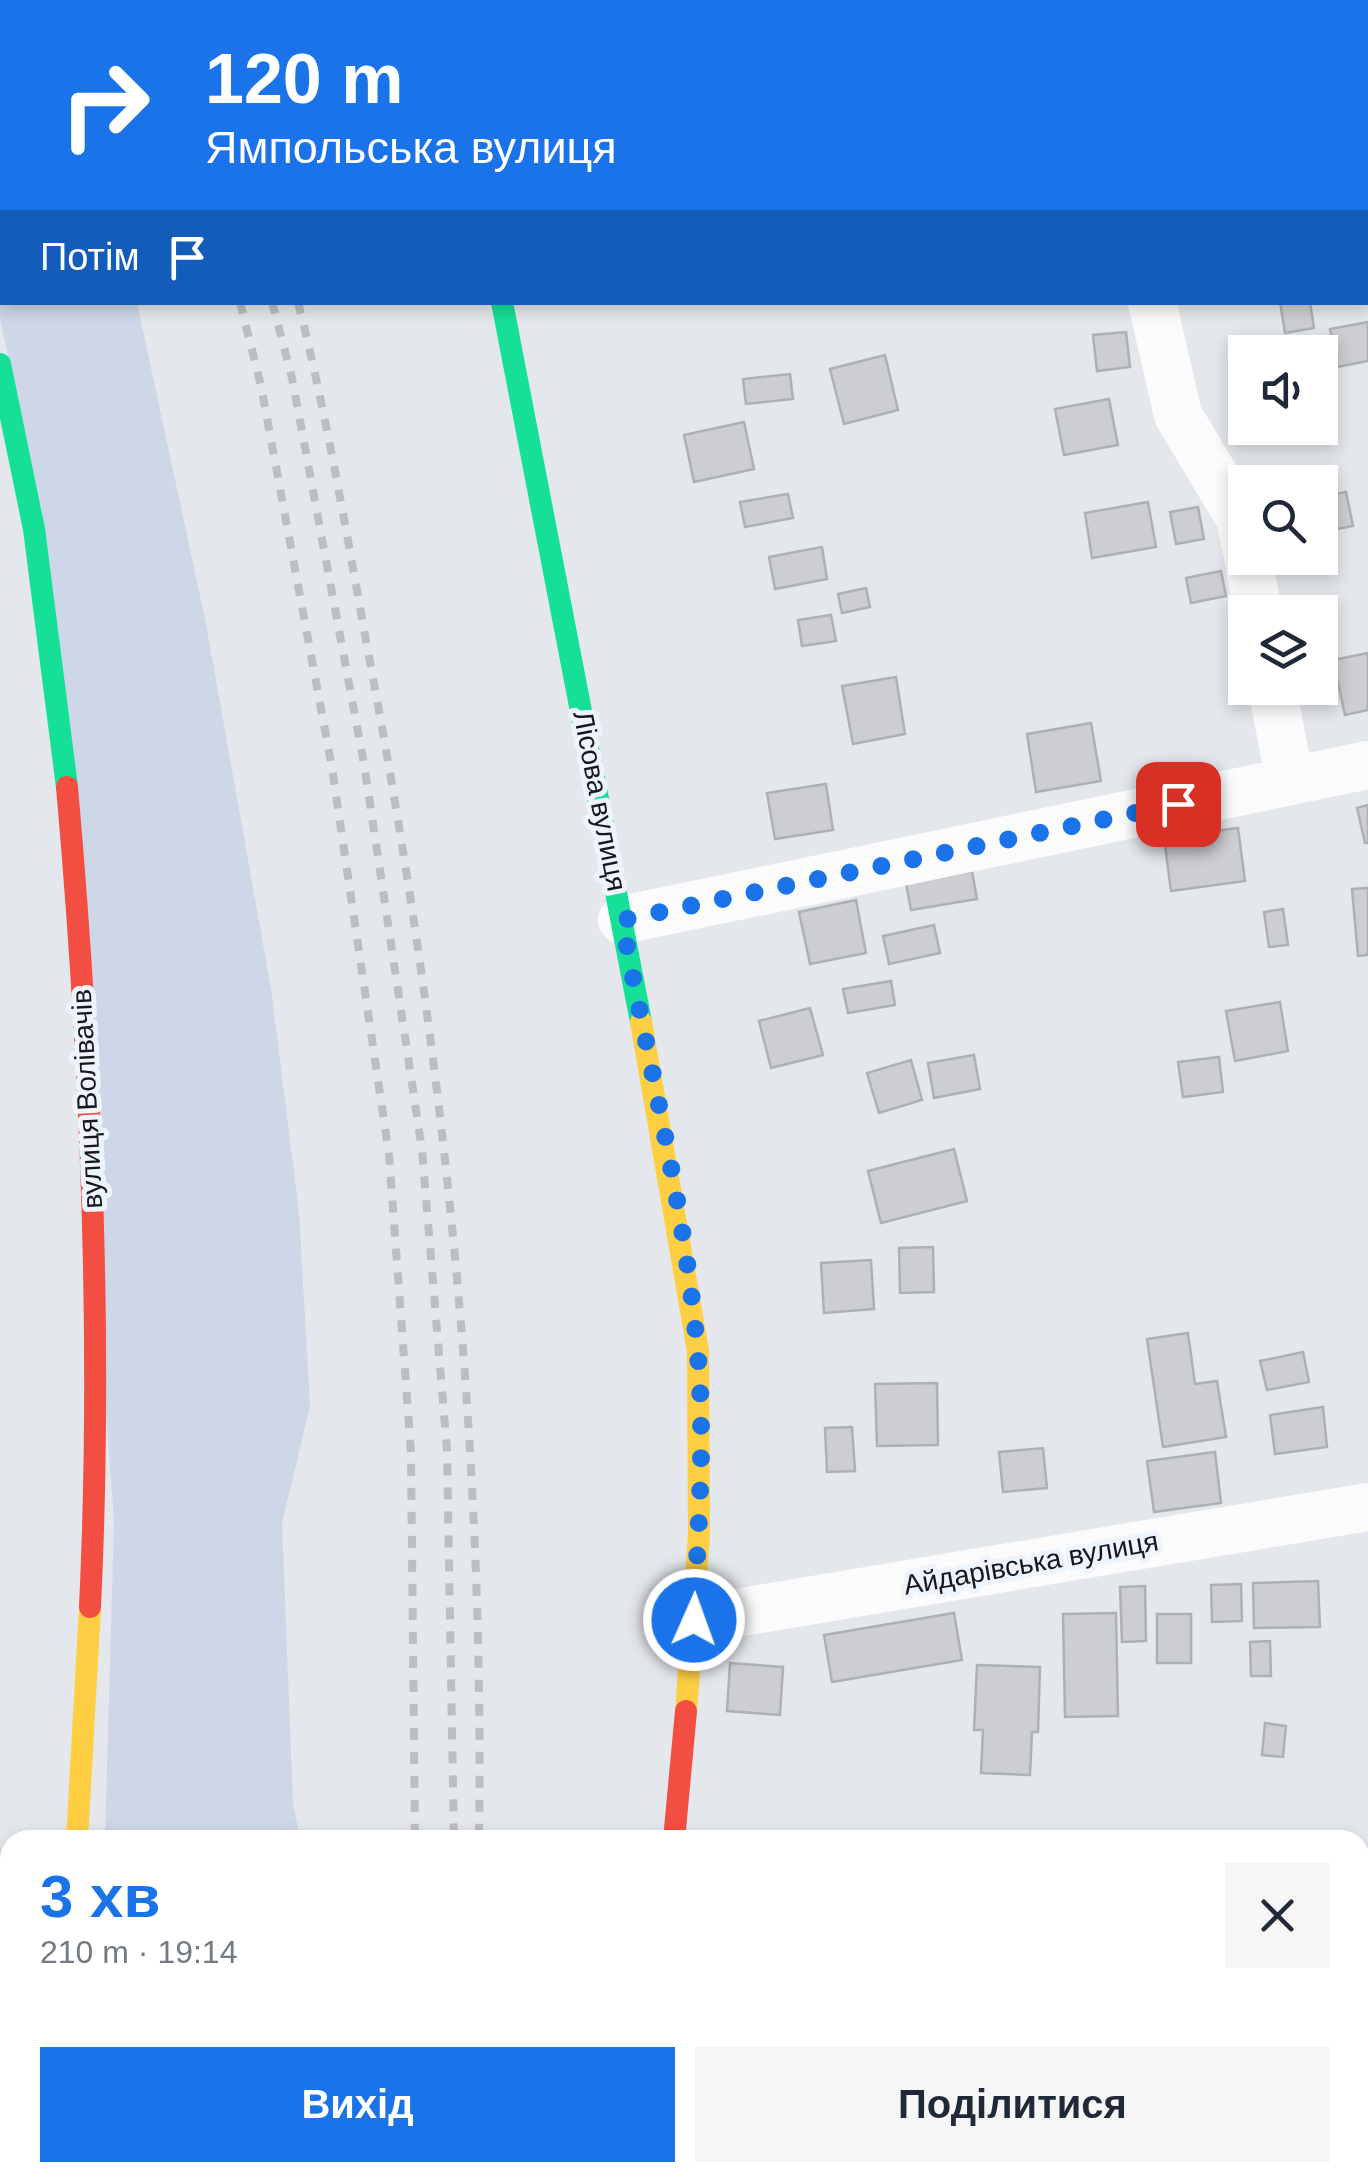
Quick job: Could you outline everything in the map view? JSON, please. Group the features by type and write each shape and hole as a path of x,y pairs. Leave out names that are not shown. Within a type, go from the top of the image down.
{"street":[{"name":"Лісова вулиця","path":"503,305 531,434 680,1229 698,1346 701,1425 694,1620 675,1830"},
{"path":"1153,305 1178,416 1228,500"},
{"name":"вулиця Волівачів","path":"0,364 19,442 51,636 76,865 92,1155 95,1469 77,1830"},
{"path":"1275,705 1290,781"},
{"path":"622,920 1368,765"},
{"name":"Айдарівська вулиця","path":"694,1620 1368,1507"}],"shaded area":[{"path":"0,305 137,305 206,624 271,989 299,1212 310,1406 282,1523 293,1803 298,1830 105,1830 114,1521 42,510"}],"building":[{"path":"1280,305 1310,305 1314,328 1285,333"},
{"path":"1368,322 1368,361 1338,367 1338,335 1331,335 1330,329"},
{"path":"1126,332 1130,367 1097,371 1093,335"},
{"path":"885,355 898,410 844,424 830,369"},
{"path":"790,374 793,399 746,404 743,379"},
{"path":"1109,399 1118,445 1064,455 1055,409"},
{"path":"744,422 754,469 694,482 684,435"},
{"path":"1346,492 1353,526 1338,529 1338,494"},
{"path":"788,494 793,518 745,527 740,502"},
{"path":"1148,502 1156,547 1092,558 1085,513"},
{"path":"1198,507 1204,539 1176,544 1170,512"},
{"path":"822,547 827,579 775,589 769,557"},
{"path":"1221,571 1226,596 1191,603 1186,578"},
{"path":"866,588 870,607 842,613 838,594"},
{"path":"831,615 836,641 802,646 798,620"},
{"path":"1368,653 1368,710 1345,715 1338,659"},
{"path":"896,677 905,734 853,744 842,686"},
{"path":"1091,723 1101,781 1036,792 1027,734"},
{"path":"826,784 833,830 775,839 767,793"},
{"path":"1368,805 1368,843 1365,843 1357,808"},
{"path":"1238,828 1245,881 1171,891 1164,838"},
{"path":"972,871 977,899 911,910 906,883"},
{"path":"1368,888 1368,955 1358,956 1352,889"},
{"path":"856,900 866,953 810,964 799,912"},
{"path":"1283,909 1288,945 1269,947 1264,912"},
{"path":"934,925 940,953 889,964 883,936"},
{"path":"891,981 895,1005 848,1013 843,989"},
{"path":"1280,1002 1288,1051 1235,1061 1226,1011"},
{"path":"810,1008 823,1055 771,1068 759,1021"},
{"path":"974,1055 980,1089 934,1098 928,1063"},
{"path":"1219,1057 1223,1092 1183,1097 1178,1062"},
{"path":"911,1060 922,1100 879,1113 867,1073"},
{"path":"954,1149 967,1201 881,1223 868,1171"},
{"path":"933,1247 934,1292 900,1293 899,1248"},
{"path":"871,1260 874,1309 824,1313 821,1263"},
{"path":"1188,1333 1195,1384 1217,1381 1226,1437 1163,1447 1147,1339"},
{"path":"1303,1352 1309,1382 1267,1390 1260,1361"},
{"path":"937,1383 938,1445 877,1446 875,1384"},
{"path":"1323,1407 1327,1447 1275,1454 1270,1415"},
{"path":"852,1427 855,1471 827,1472 825,1428"},
{"path":"1043,1448 1047,1488 1003,1492 999,1452"},
{"path":"1215,1452 1221,1503 1154,1512 1147,1461"},
{"path":"1318,1581 1320,1627 1254,1628 1253,1583"},
{"path":"1241,1584 1242,1621 1212,1622 1211,1585"},
{"path":"1145,1586 1146,1641 1122,1642 1120,1587"},
{"path":"954,1613 962,1660 832,1682 824,1635"},
{"path":"1116,1613 1118,1716 1065,1717 1063,1614"},
{"path":"1157,1614 1191,1614 1191,1663 1157,1663"},
{"path":"1270,1641 1271,1676 1251,1676 1250,1642"},
{"path":"730,1663 783,1667 780,1715 727,1711"},
{"path":"977,1665 1040,1667 1038,1732 1032,1732 1030,1775 981,1773 983,1730 974,1730"},
{"path":"1265,1723 1286,1726 1283,1757 1262,1755"}],"railway":[{"path":"241,305 261,386 332,768 389,1155 411,1452 415,1830"},
{"path":"273,305 292,378 364,764 422,1150 447,1450 454,1830"},
{"path":"299,305 336,474 394,794 437,1091 466,1390 475,1540 479,1830"}],"traffic: fast":[{"path":"503,305 641,1022"},
{"path":"0,364 34,529 67,787"}],"traffic: slow":[{"path":"641,1022 698,1351 699,1535 686,1711"},
{"path":"78,1830 90,1607"}],"traffic: jam":[{"path":"67,787 83,991 95,1299 90,1607"},
{"path":"675,1830 686,1711"}],"route":[{"path":"694,1620 701,1425 698,1346 622,920 1178,804"}]}
